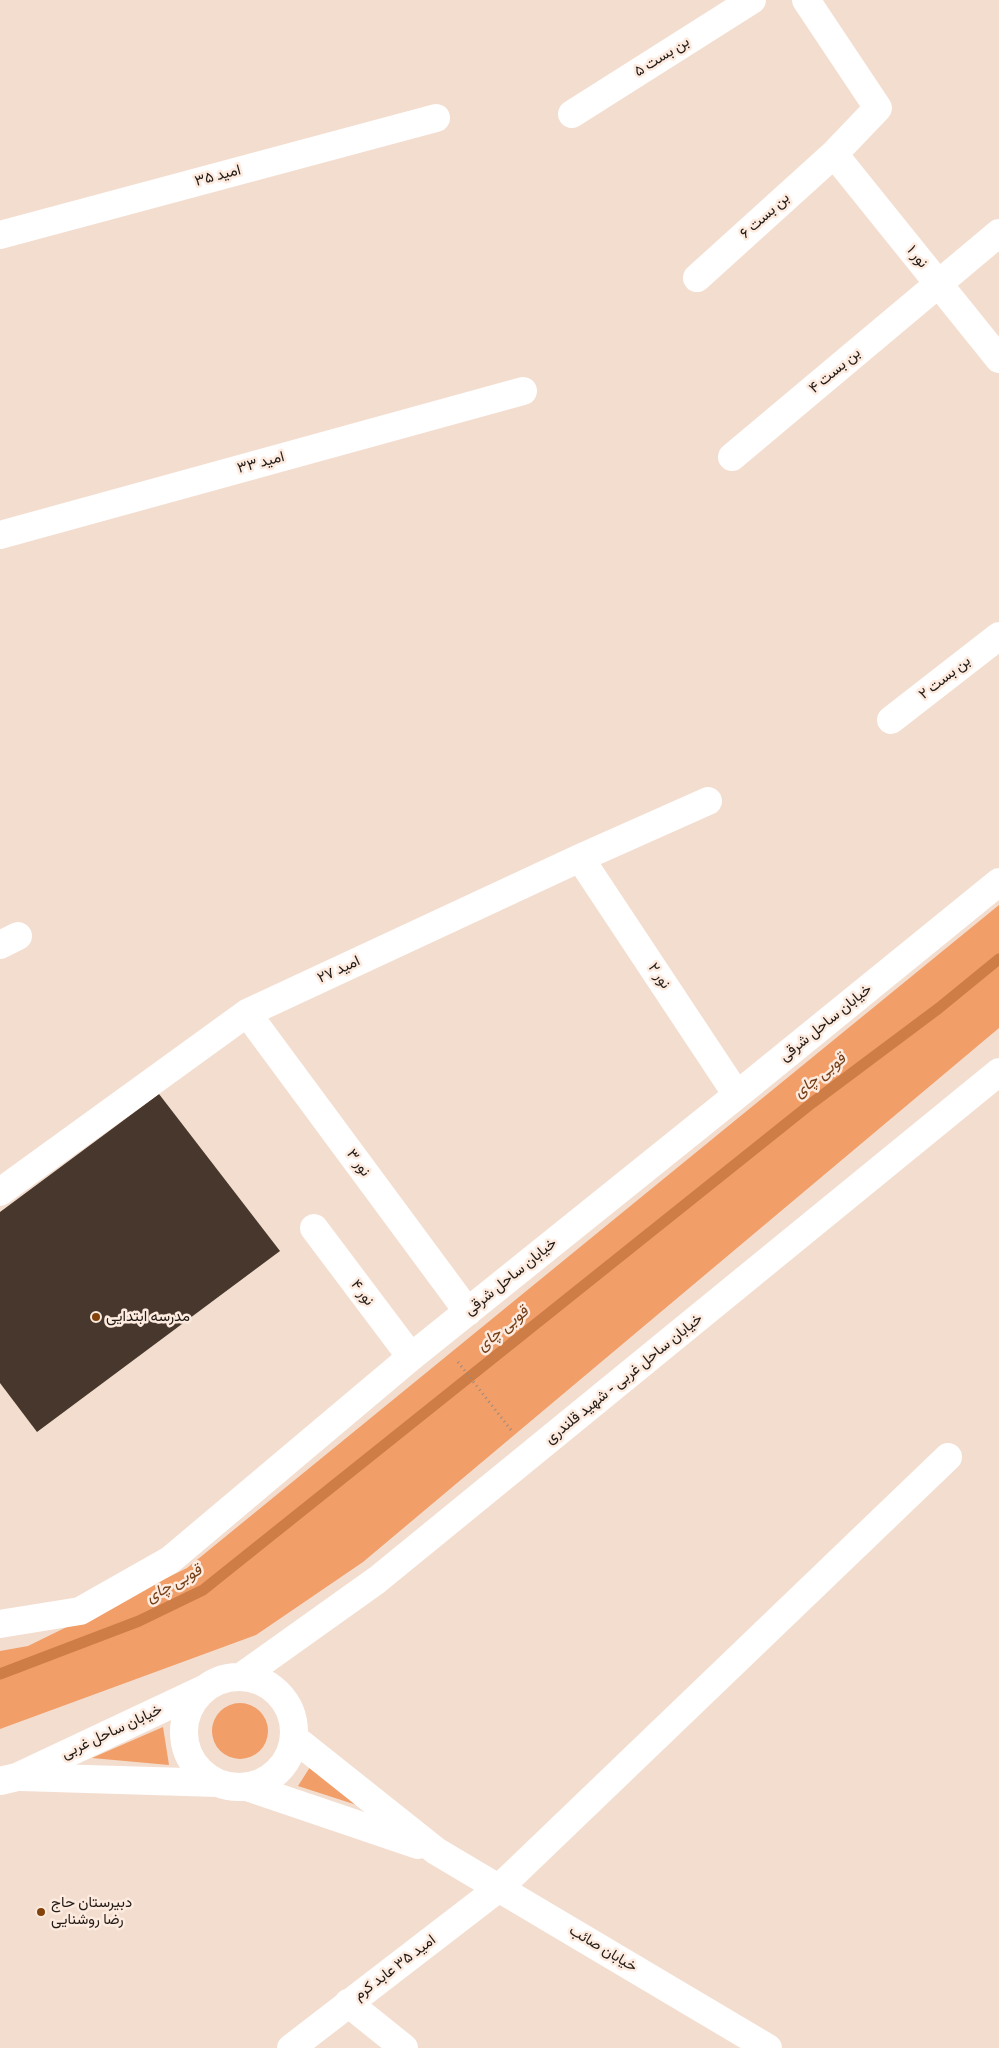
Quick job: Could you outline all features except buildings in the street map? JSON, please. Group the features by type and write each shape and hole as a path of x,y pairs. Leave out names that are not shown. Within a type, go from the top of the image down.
{"street":[{"name":"بن بست ۵","path":"572,114 752,0"},
{"path":"806,0 878,108 834,154"},
{"name":"امید ۳۵","path":"0,234 436,118"},
{"name":"بن بست ۶","path":"697,278 834,154"},
{"name":"نور ۱","path":"834,154 999,359"},
{"name":"بن بست ۴","path":"732,457 999,233"},
{"name":"امید ۳۳","path":"0,535 523,391"},
{"name":"بن بست ۲","path":"891,720 999,636"},
{"name":"امید ۲۷","path":"0,1192 247,1013 580,858 708,801"},
{"name":"نور ۲","path":"580,858 738,1095"},
{"name":"خیابان ساحل شرقی","path":"0,1624 80,1611 170,1560 410,1357 738,1095 999,882"},
{"name":"نور ۳","path":"247,1013 468,1312"},
{"name":"خیابان ساحل غربی - شهید قلندری","path":"241,1677 377,1580 999,1072"},
{"name":"نور ۴","path":"314,1228 410,1357"},
{"name":"امید ۳۵ عابد کرم","path":"291,2048 499,1888 948,1457"},
{"path":"241,1677 259,1681 280,1696 286,1703 293,1720 294,1738 284,1765 267,1779 247,1787 232,1787 218,1784 204,1775 193,1762 186,1747 184,1730 187,1714 195,1700 207,1688 224,1680 241,1677"},
{"name":"خیابان ساحل غربی","path":"9,1779 207,1688"},
{"name":"خیابان صائب","path":"294,1738 436,1851 768,2048"},
{"name":"خیابان ساحل غربی","path":"9,1779 218,1784"},
{"name":"خیابان صائب","path":"247,1787 436,1851"},
{"path":"348,2003 404,2048"}],"path":[{"path":"437,1336 531,1455"}],"shaded area":[{"path":"999,905 999,1028 363,1562 256,1635 0,1729 0,1651 28,1646 187,1568"},
{"path":"240,1703 251,1705 260,1711 266,1720 268,1731 266,1742 260,1751 251,1757 240,1759 229,1757 220,1751 214,1742 212,1731 214,1720 220,1711 229,1705"},
{"path":"163,1727 169,1765 92,1758"},
{"path":"312,1764 369,1809 298,1786"}],"waterway":[{"name":"قوبی چای","path":"0,1674 139,1621 203,1590 812,1103 939,1008 999,959"}],"place":[{"name":"مدرسه ابتدایی","path":"96,1317"},
{"name":"دبیرستان حاج رضا روشنایی","path":"41,1912"}]}
